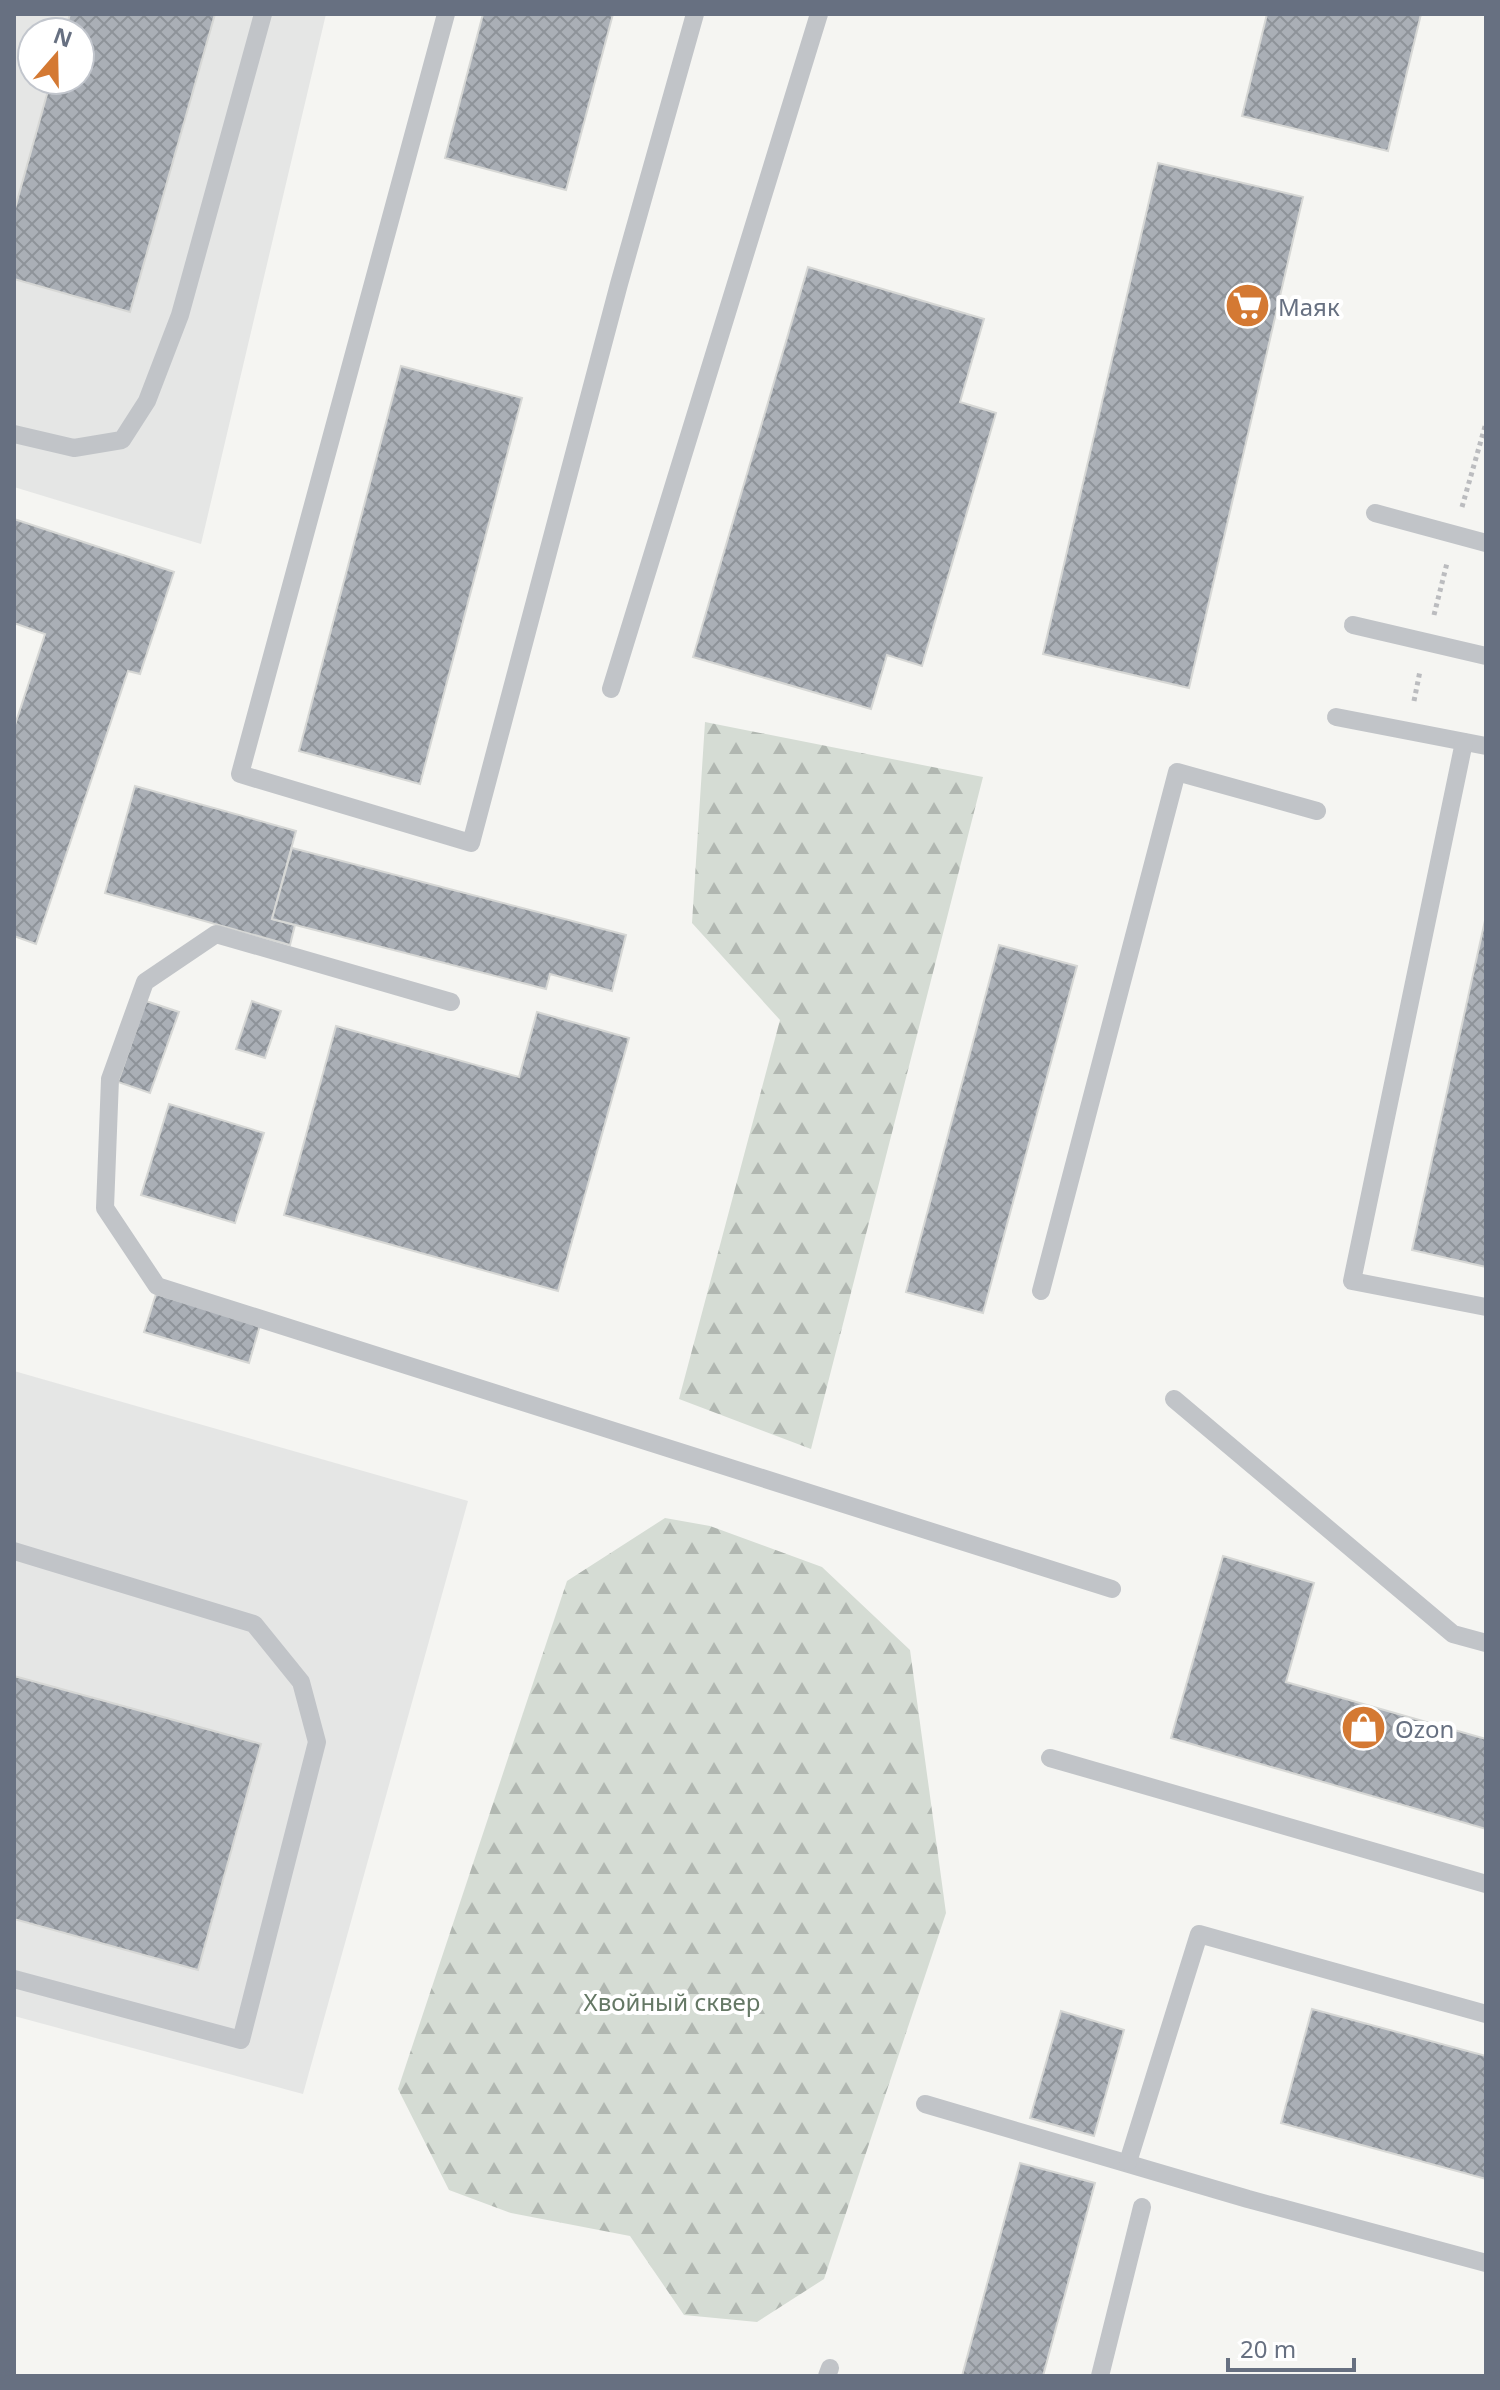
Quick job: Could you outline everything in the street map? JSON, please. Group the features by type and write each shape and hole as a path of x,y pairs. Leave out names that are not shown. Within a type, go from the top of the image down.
{"lane":[{"path":"14,434 74,448 122,440 147,401 180,315 263,14"},
{"path":"446,14 240,774 471,843 619,284 695,14"},
{"path":"611,689 819,14"},
{"path":"1375,513 1486,543"},
{"path":"1353,625 1486,656"},
{"path":"1336,717 1486,746"},
{"path":"1464,742 1352,1281 1486,1307"},
{"path":"1041,1291 1177,772 1317,811"},
{"path":"451,1002 216,934 145,982 110,1079 105,1208 157,1286 1112,1589"},
{"path":"1174,1399 1453,1634 1486,1643"},
{"path":"14,1551 254,1624 301,1682 317,1742 241,2040 14,1979"},
{"path":"1050,1758 1486,1884"},
{"path":"1128,2162 1199,1934 1486,2014"},
{"path":"925,2104 1248,2199 1486,2263"},
{"path":"1100,2376 1142,2207"}],"path":[{"path":"1407,731 1454,535 1486,423"}],"shaded area":[{"path":"14,14 326,14 201,544 14,487"},
{"path":"14,1371 468,1501 303,2094 14,2016"}],"green space":[{"path":"705,722 983,777 811,1449 679,1399 780,1020 692,923"},
{"name":"Хвойный сквер","path":"665,1518 710,1526 822,1567 910,1650 946,1913 824,2279 757,2322 684,2315 630,2236 511,2213 449,2190 398,2089 567,1581"}],"building":[{"path":"215,14 130,312 14,279 14,212 47,96 96,96 96,16 69,16"},
{"path":"483,14 613,14 566,190 445,158"},
{"path":"1267,14 1421,14 1388,151 1242,116"},
{"path":"1158,163 1303,197 1189,688 1043,654"},
{"path":"808,267 984,319 960,402 996,413 922,666 887,655 871,709 693,657"},
{"path":"401,366 522,398 420,784 299,751"},
{"path":"14,519 174,572 140,674 128,671 36,944 14,936 14,728 45,634 14,623"},
{"path":"135,786 296,831 272,919 295,925 290,945 105,893"},
{"path":"292,848 626,935 612,991 550,974 546,989 272,919"},
{"path":"1486,916 1486,1267 1412,1250"},
{"path":"999,945 1077,966 983,1313 906,1292"},
{"path":"146,1001 179,1012 150,1093 118,1082"},
{"path":"252,1001 281,1011 265,1058 236,1049"},
{"path":"537,1012 629,1038 558,1291 284,1215 336,1026 519,1077"},
{"path":"169,1104 264,1133 235,1223 141,1195"},
{"path":"156,1294 260,1325 249,1363 144,1332"},
{"path":"1223,1556 1314,1583 1286,1682 1486,1739 1486,1829 1171,1738"},
{"path":"14,1676 261,1744 198,1970 14,1919"},
{"path":"1312,2009 1486,2056 1486,2179 1281,2123"},
{"path":"1061,2011 1124,2030 1094,2136 1030,2118"},
{"path":"1020,2163 1095,2183 1043,2376 962,2376"}],"place":[{"name":"Маяк","path":"1247,306"},
{"name":"Ozon","path":"1364,1728"}]}
